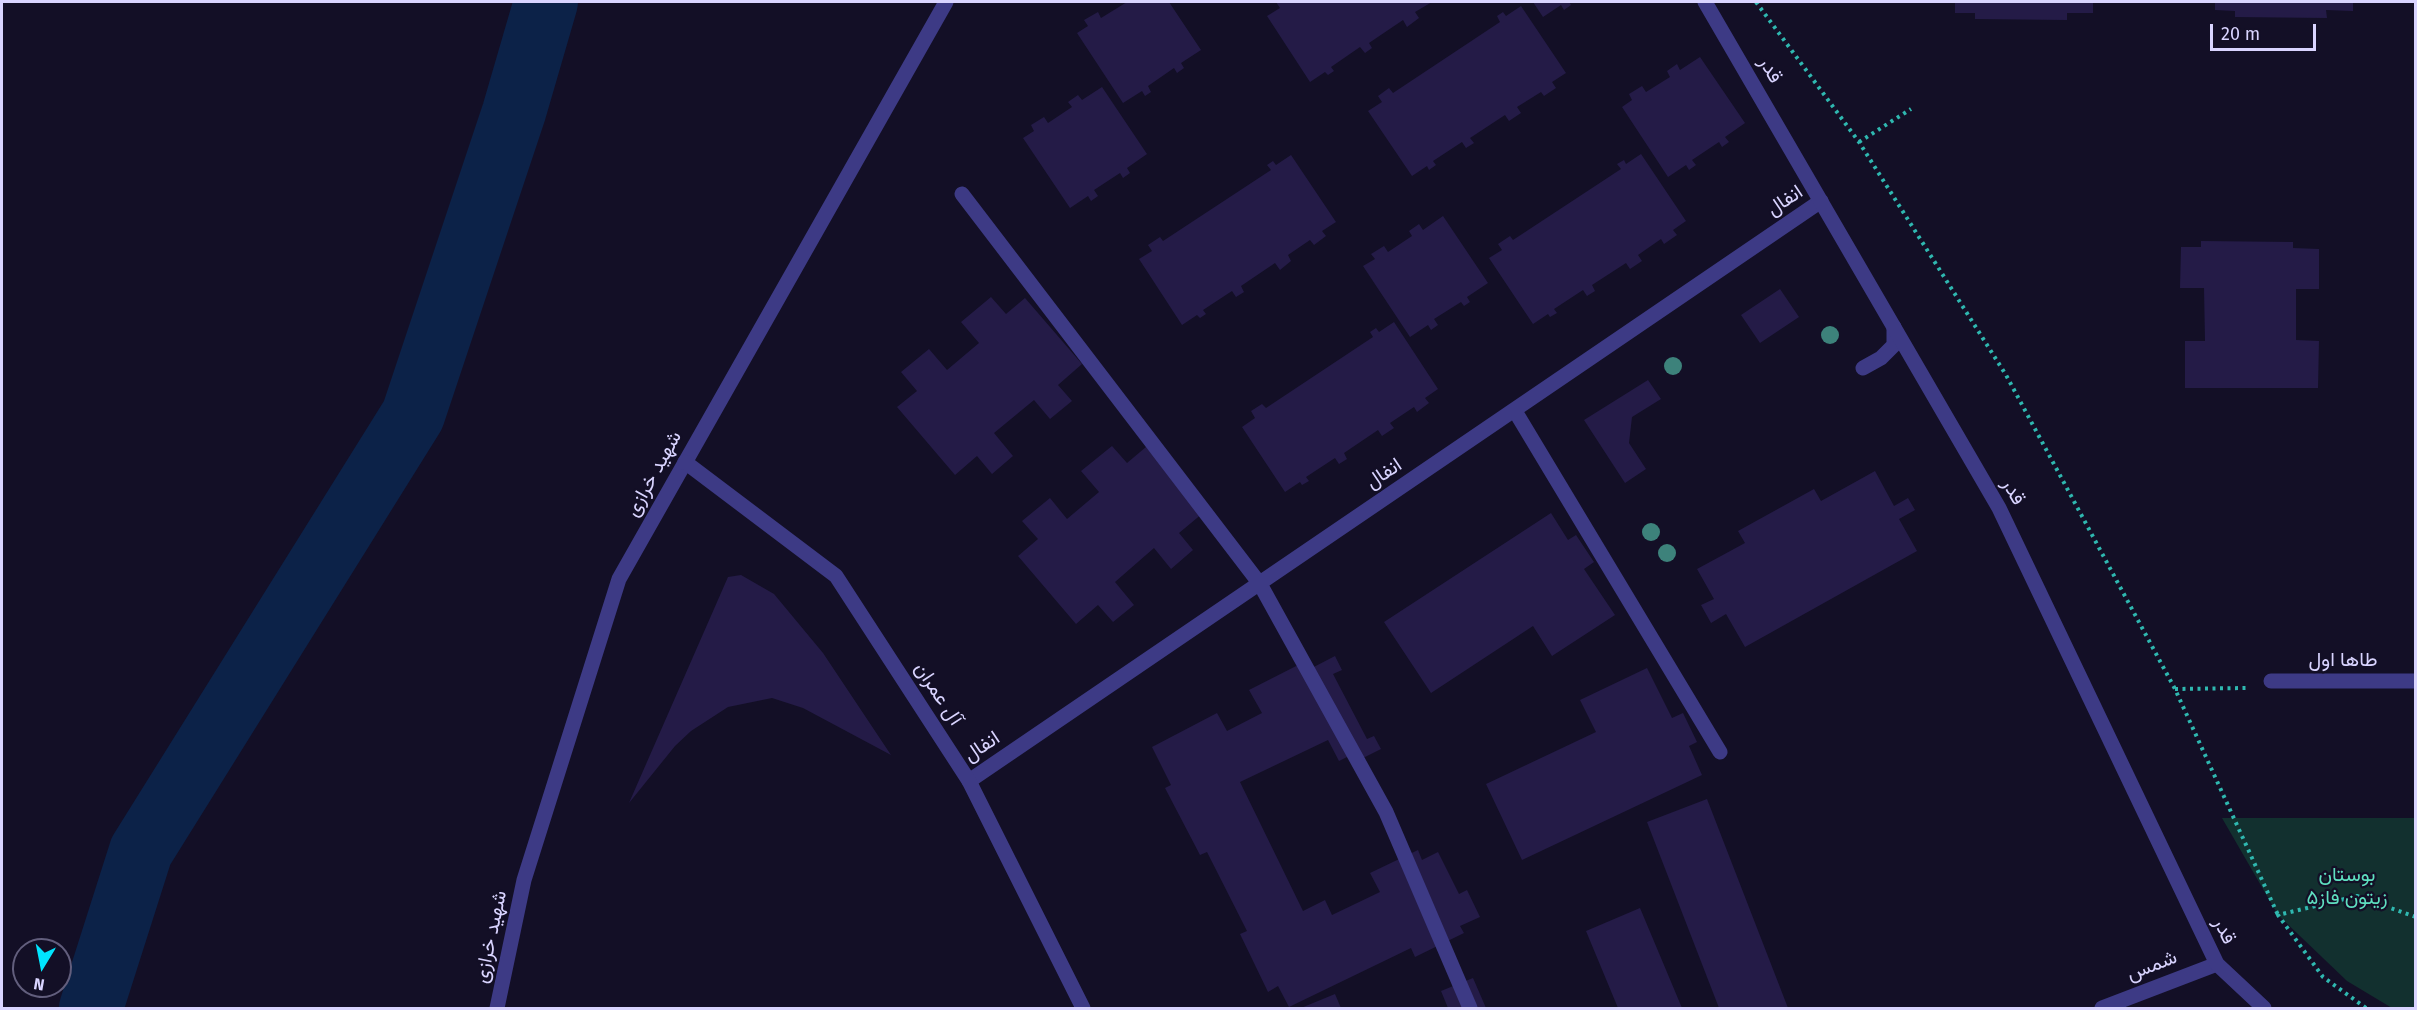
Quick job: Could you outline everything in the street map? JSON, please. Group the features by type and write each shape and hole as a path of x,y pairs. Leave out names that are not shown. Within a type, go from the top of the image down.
{"street":[{"name":"شهید خرازی","path":"497,1008 524,880 619,579 946,2"},
{"name":"قدر","path":"1705,2 1999,508 2217,964 2264,1008"},
{"path":"962,194 1260,584 1386,812 1470,1008"},
{"name":"انفال","path":"969,781 1821,201"},
{"path":"1863,368 1881,358 1894,345 1894,327"},
{"path":"1515,411 1720,752"},
{"name":"آل عمران","path":"685,462 836,576 969,781 1083,1008"},
{"name":"طاها اول","path":"2271,681 2415,681"},
{"name":"شمس","path":"2102,1008 2217,964"}],"path":[{"path":"1756,2 1859,142 2006,375 2175,689 2278,915 2324,977 2366,1008"},
{"path":"1859,142 1911,109"},
{"path":"2175,689 2243,689 2271,681"},
{"path":"2278,915 2358,896 2415,917"}],"green space":[{"name":"بوستان زیتون فاز۵","path":"2222,818 2415,818 2415,1008 2392,1008 2347,981 2278,915"}],"building":[{"path":"1127,2 1169,2 1201,50 1181,63 1184,68 1177,73 1174,68 1148,86 1151,92 1145,96 1142,91 1123,103 1077,33 1088,26 1084,20 1098,12 1101,18"},
{"path":"1276,2 1432,2 1415,12 1419,18 1407,27 1403,20 1369,43 1372,48 1365,53 1360,47 1331,67 1334,71 1328,75 1325,72 1310,82 1267,16 1280,8"},
{"path":"1533,2 1569,2 1571,5 1564,10 1561,5 1543,17"},
{"path":"1955,2 2093,2 2093,13 2067,13 2067,20 1975,19 1975,13 1955,13"},
{"path":"2215,2 2353,2 2353,11 2326,10 2327,18 2235,17 2235,11 2215,10"},
{"path":"1521,6 1566,73 1552,82 1556,88 1544,96 1541,92 1517,107 1521,113 1509,121 1505,115 1470,138 1474,143 1466,148 1462,142 1433,161 1436,165 1429,170 1427,166 1412,176 1368,111 1382,102 1378,96 1389,88 1393,93 1500,22 1497,16 1503,12 1506,16"},
{"path":"1700,57 1745,123 1725,137 1729,142 1722,147 1719,142 1692,160 1696,165 1689,170 1686,165 1668,177 1622,107 1632,100 1629,94 1642,86 1646,92 1670,77 1667,71 1677,64 1680,70"},
{"path":"1102,87 1147,154 1127,168 1130,173 1123,178 1120,173 1094,190 1098,196 1091,201 1088,196 1070,208 1023,138 1034,131 1031,125 1044,117 1048,123 1072,107 1068,102 1078,95 1082,100"},
{"path":"1641,154 1686,221 1673,230 1677,235 1664,244 1661,239 1638,255 1642,261 1630,269 1626,263 1592,285 1595,291 1587,296 1583,290 1554,309 1557,313 1550,317 1548,314 1533,324 1489,258 1502,250 1498,244 1510,236 1513,240 1621,169 1617,164 1624,160 1626,164"},
{"path":"1291,155 1336,222 1322,231 1326,236 1314,245 1310,240 1288,255 1291,261 1280,270 1275,263 1241,286 1244,292 1236,297 1232,291 1203,310 1206,314 1200,318 1197,315 1182,325 1139,259 1152,251 1148,245 1160,237 1163,241 1271,170 1267,165 1273,161 1276,165"},
{"path":"1443,216 1488,283 1467,297 1470,302 1464,306 1461,302 1434,319 1438,325 1431,330 1428,325 1410,337 1363,266 1375,259 1371,254 1384,246 1388,252 1412,236 1409,231 1419,224 1423,230"},
{"path":"2201,241 2293,242 2293,248 2319,249 2319,289 2296,289 2296,340 2319,341 2318,388 2185,388 2185,341 2205,341 2204,288 2180,288 2181,247 2201,247"},
{"path":"1780,289 1799,317 1760,343 1741,315"},
{"path":"991,297 1006,314 1025,298 1082,364 1058,385 1072,401 1050,419 1034,400 994,433 1013,456 992,474 977,456 955,475 897,407 917,391 901,372 929,349 947,370 979,343 961,322"},
{"path":"1394,322 1438,389 1425,398 1429,403 1417,412 1414,407 1390,423 1394,428 1382,436 1378,430 1344,453 1347,459 1339,464 1335,458 1306,477 1309,481 1302,485 1300,482 1285,492 1242,427 1255,418 1251,411 1262,404 1266,408 1373,337 1370,332 1376,328 1379,332"},
{"path":"1648,380 1661,399 1632,417 1629,443 1646,469 1625,483 1584,420"},
{"path":"1112,446 1127,463 1146,447 1203,513 1179,533 1193,550 1171,569 1154,548 1115,582 1134,605 1113,622 1098,605 1076,624 1018,556 1038,539 1022,521 1050,498 1067,519 1099,492 1081,471"},
{"path":"1875,471 1894,506 1908,498 1915,510 1899,519 1917,551 1745,647 1726,614 1711,623 1701,605 1714,599 1697,569 1745,543 1738,531 1814,489 1821,501"},
{"path":"1551,513 1568,540 1576,535 1594,562 1584,569 1615,615 1552,656 1533,626 1431,693 1384,622"},
{"path":"741,575 774,594 823,653 891,755 803,708 772,698 728,707 691,731 675,746 629,803 728,577"},
{"path":"1335,656 1342,670 1333,674 1367,739 1374,736 1381,749 1353,763 1349,756 1339,761 1328,740 1240,782 1303,911 1325,900 1332,915 1380,892 1370,873 1418,850 1422,860 1438,852 1459,894 1467,890 1480,917 1460,926 1464,933 1415,957 1411,948 1289,1007 1278,986 1268,992 1240,934 1247,931 1207,852 1200,855 1165,788 1171,785 1152,747 1217,713 1227,731 1262,713 1249,690 1304,662 1308,670"},
{"path":"1647,668 1672,718 1683,713 1697,742 1689,746 1702,775 1522,860 1486,784 1596,732 1580,700"},
{"path":"1707,799 1788,1008 1719,1008 1647,822"},
{"path":"1640,908 1682,1008 1618,1008 1586,931"},
{"path":"1473,978 1486,1008 1448,1008 1441,991"},
{"path":"1335,994 1341,1008 1301,1008"}],"waterway":[{"path":"91,1008 141,851 413,415 514,112 546,2"}]}
